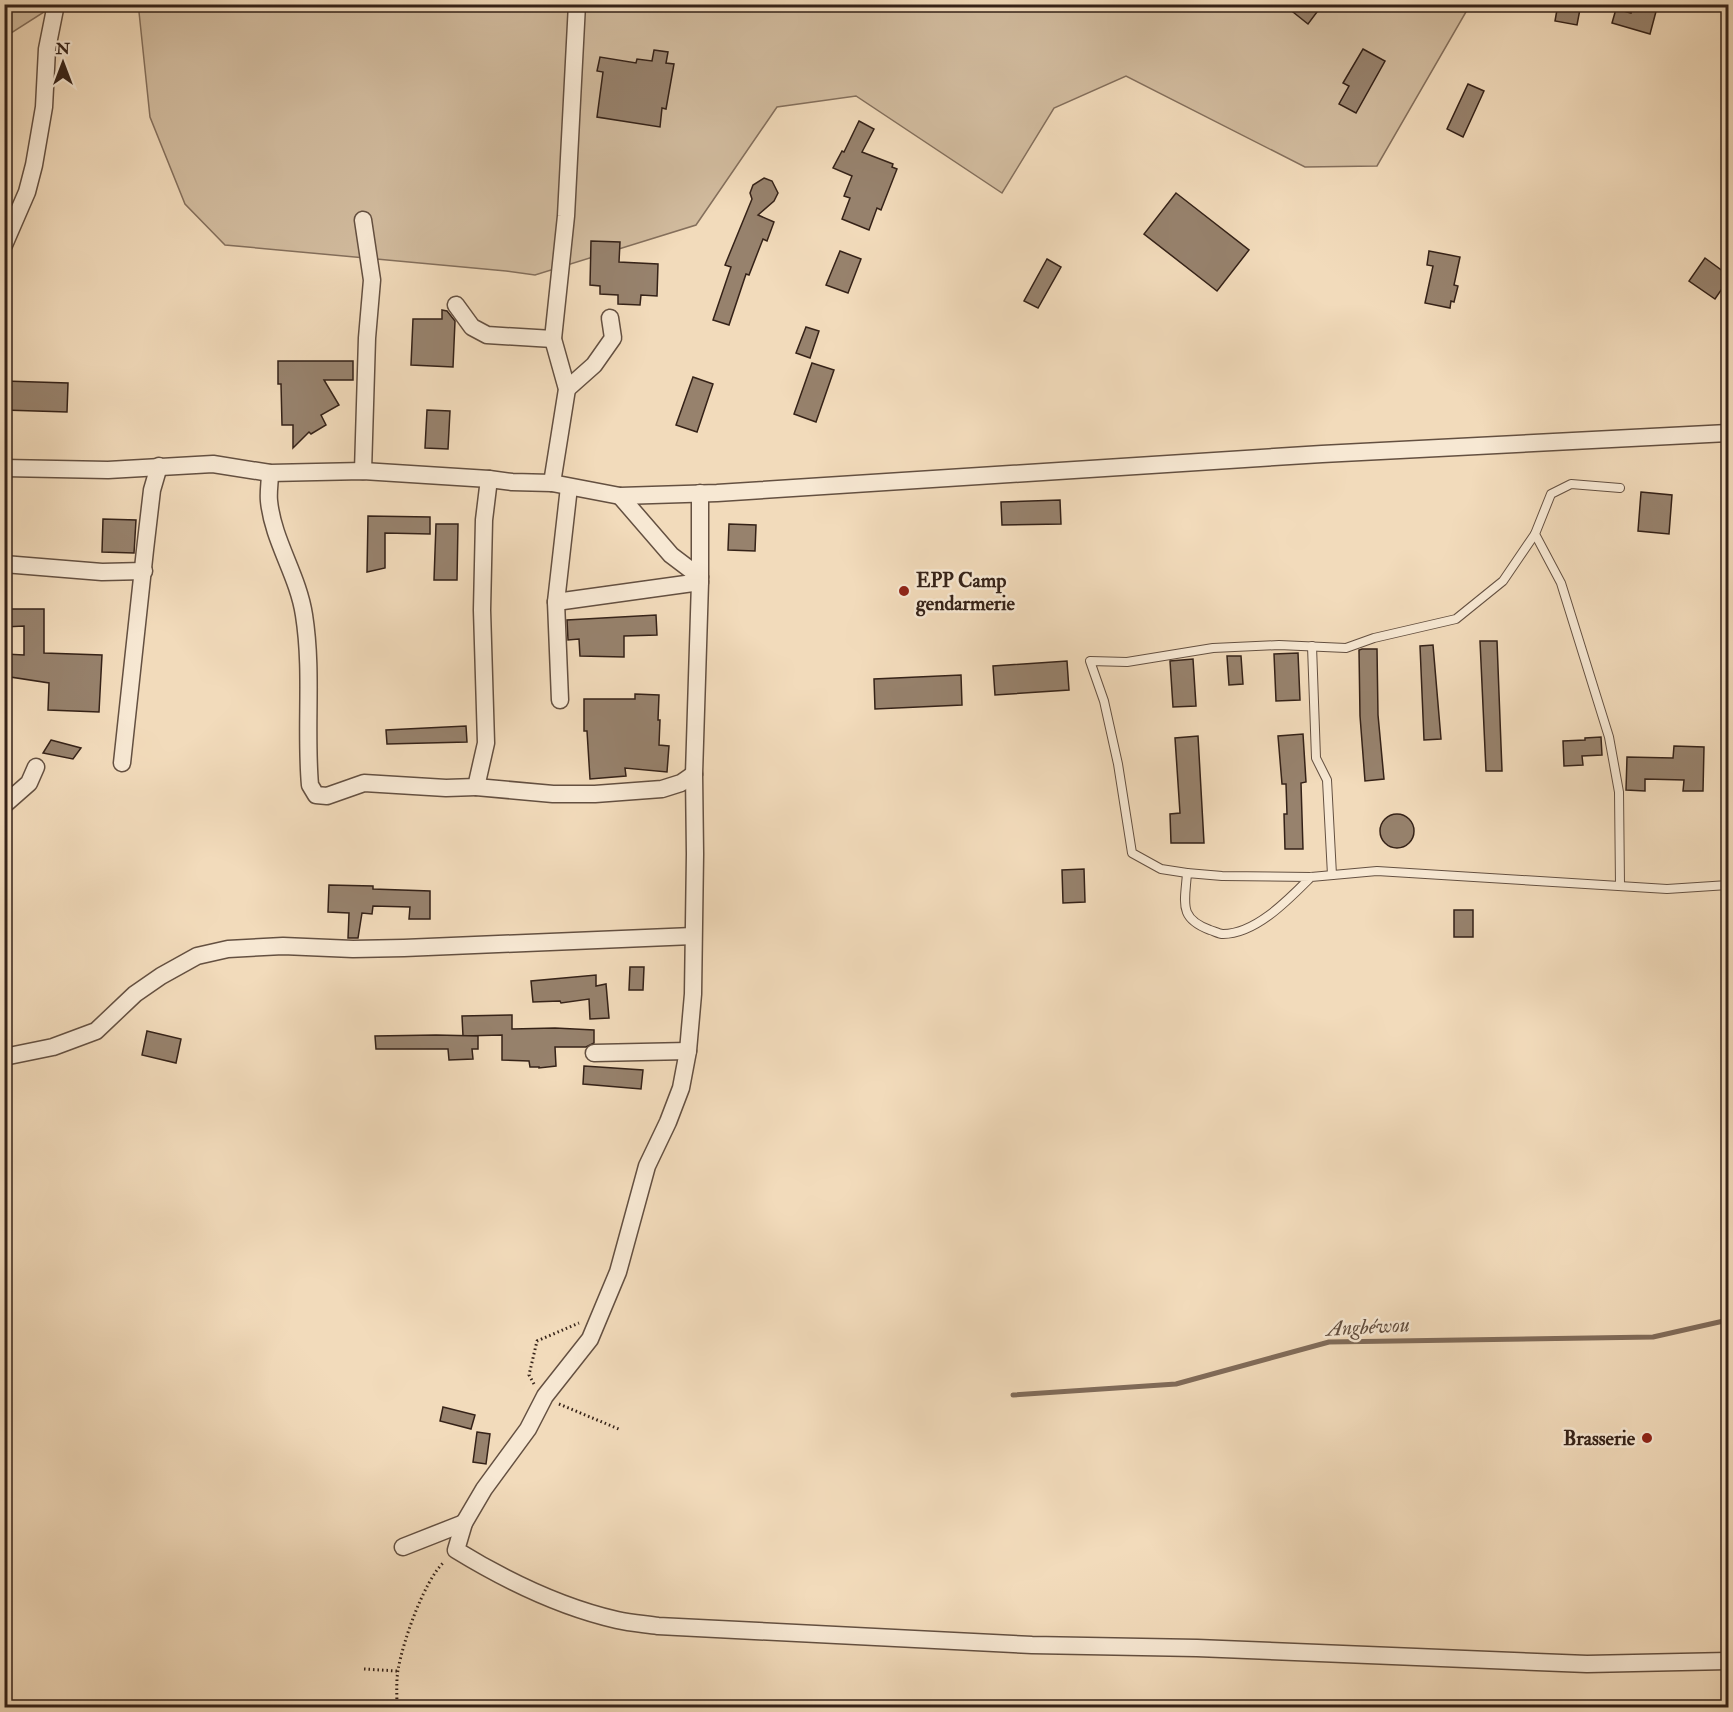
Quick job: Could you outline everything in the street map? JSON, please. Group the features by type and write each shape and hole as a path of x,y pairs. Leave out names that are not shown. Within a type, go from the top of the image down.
{"street":[{"path":"4,245 27,192 34,165 44,107 46,48 56,4"},
{"path":"552,483 567,389 554,339 566,216 577,4"},
{"path":"363,220 372,280 367,338 363,471"},
{"path":"456,305 472,327 487,335 554,339"},
{"path":"567,389 594,365 613,338 610,318"},
{"path":"4,468 108,470 213,464 270,473 363,471 552,483 620,496 1322,454 1728,433"},
{"path":"122,763 152,490 159,466"},
{"path":"270,473 268,500 281,545 300,591 304,617 310,692 309,775 310,785 316,795 327,796 364,783 446,788 476,787 553,794 594,794 662,789 681,783 694,774"},
{"path":"476,787 486,743 482,610 484,520 489,479"},
{"path":"560,700 556,602 569,487"},
{"path":"700,493 692,1004 688,1051 681,1088 647,1166 618,1272 590,1339 545,1396 528,1429 484,1489 464,1523 456,1550 484,1567 569,1606 617,1620 658,1626 1032,1645 1197,1648 1587,1665 1728,1661"},
{"path":"620,496 671,555 700,580"},
{"path":"4,564 102,572 144,571"},
{"path":"556,602 700,580"},
{"path":"4,805 29,783 36,767"},
{"path":"4,1057 53,1047 96,1031 135,994 161,976 197,956 228,949 283,946 353,949 416,948 693,936"},
{"path":"594,1053 688,1051"},
{"path":"403,1547 464,1523"}],"lane":[{"path":"1620,488 1570,484 1551,494 1535,534 1503,581 1456,619 1374,638 1346,648 1279,645 1213,648 1127,662 1090,661 1104,701 1119,764 1132,853 1161,869 1222,876 1311,877 1377,871 1667,889 1728,885"},
{"path":"1535,534 1561,583 1609,737 1619,792 1620,885"},
{"path":"1312,646 1316,758 1327,780 1332,875"},
{"path":"1187,873 1185,908 1194,924 1222,935 1253,927 1287,901 1311,877"}],"path":[{"path":"397,1707 397,1671 406,1638 437,1568"},
{"path":"364,1669 397,1671"}],"shaded area":[{"path":"5,5 55,5 5,37"},
{"path":"131,5 1470,5 1377,166 1305,167 1126,76 1054,108 1002,193 856,96 777,107 696,225 535,275 225,245 185,204 150,117 139,12"}],"building":[{"path":"1283,4 1323,4 1308,24"},
{"path":"1558,4 1581,4 1577,25 1555,21"},
{"path":"1633,4 1658,4 1650,34 1612,23 1616,9 1631,13"},
{"path":"1363,49 1385,61 1356,113 1339,104 1349,86 1343,83"},
{"path":"654,50 668,52 666,63 674,64 666,109 662,108 660,127 597,117 603,72 597,71 600,57 636,63 637,59 652,61"},
{"path":"1468,84 1484,91 1463,137 1447,129"},
{"path":"859,121 874,129 862,152 893,164 892,167 897,169 881,210 877,208 869,230 842,219 850,198 844,196 852,176 833,168 842,151 844,152"},
{"path":"764,178 772,181 778,193 774,201 758,215 774,222 767,241 763,239 749,275 746,274 729,325 713,320 731,267 725,265 752,199 750,193 753,185"},
{"path":"1176,193 1249,250 1217,291 1144,234"},
{"path":"591,241 620,242 619,262 658,264 657,296 641,295 640,305 618,304 618,295 600,294 600,286 590,285"},
{"path":"840,251 861,259 848,293 826,285"},
{"path":"1429,251 1460,257 1454,285 1458,286 1450,308 1425,303 1433,266 1427,265"},
{"path":"1705,258 1728,275 1728,280 1715,299 1689,281"},
{"path":"1047,259 1061,267 1038,308 1024,301"},
{"path":"442,310 447,311 455,321 453,367 411,365 413,319 442,319"},
{"path":"806,327 819,331 810,358 796,353"},
{"path":"278,361 353,361 353,380 324,380 339,405 321,415 326,425 311,434 309,432 293,448 293,425 282,425"},
{"path":"812,363 834,370 816,422 794,414"},
{"path":"693,377 713,384 697,432 676,425"},
{"path":"4,381 68,383 67,412 4,410"},
{"path":"427,410 450,411 448,449 425,448"},
{"path":"1641,492 1672,495 1669,534 1638,531"},
{"path":"1060,500 1061,524 1002,525 1001,502"},
{"path":"368,516 430,517 430,534 385,533 385,568 367,572"},
{"path":"103,519 136,520 134,553 102,552"},
{"path":"436,524 458,524 457,580 434,580"},
{"path":"729,524 756,525 755,551 728,550"},
{"path":"4,609 44,609 44,653 102,655 99,712 48,710 49,683 4,676 5,654 24,655 24,626 4,627"},
{"path":"656,615 657,635 624,636 624,657 580,656 579,639 568,640 567,620"},
{"path":"1480,641 1497,641 1502,771 1486,771"},
{"path":"1433,645 1441,739 1424,740 1420,646"},
{"path":"1377,649 1378,715 1384,779 1365,781 1360,716 1359,650"},
{"path":"1298,653 1300,700 1276,701 1274,654"},
{"path":"1227,656 1241,656 1243,684 1229,685"},
{"path":"1193,659 1196,706 1173,707 1170,661"},
{"path":"1067,661 1069,690 995,695 993,666"},
{"path":"961,675 962,705 875,709 874,679"},
{"path":"635,694 659,695 659,745 669,746 667,772 625,768 626,776 590,779 587,731 584,731 584,699 635,699"},
{"path":"466,726 467,742 387,744 386,730"},
{"path":"1303,734 1306,782 1301,783 1303,849 1285,849 1286,784 1282,784 1278,736"},
{"path":"1198,736 1204,843 1171,843 1170,814 1180,813 1175,738"},
{"path":"1601,737 1602,755 1582,756 1583,765 1564,766 1563,741"},
{"path":"51,740 81,748 73,759 43,753"},
{"path":"1674,746 1704,747 1703,791 1683,791 1684,780 1645,779 1645,791 1626,790 1627,757 1673,758"},
{"path":"1397,814 1409,819 1414,831 1409,843 1397,848 1385,843 1380,831 1385,819"},
{"path":"1084,869 1085,902 1063,903 1062,870"},
{"path":"329,885 430,891 430,919 409,919 410,907 373,906 372,914 362,913 358,938 348,938 349,913 328,912"},
{"path":"1454,910 1473,910 1473,937 1454,937"},
{"path":"630,967 644,967 643,990 629,990"},
{"path":"596,975 596,986 606,984 609,1018 590,1019 589,999 561,1003 560,1001 533,1002 531,981"},
{"path":"512,1015 512,1029 594,1030 594,1043 586,1047 555,1047 556,1066 539,1068 530,1067 529,1061 502,1060 502,1035 463,1036 462,1016"},
{"path":"147,1031 181,1039 176,1063 142,1055"},
{"path":"375,1036 478,1036 478,1049 472,1049 473,1059 449,1060 448,1049 376,1049"},
{"path":"584,1066 643,1070 641,1089 583,1084"},
{"path":"443,1407 475,1415 471,1429 440,1421"},
{"path":"477,1432 490,1434 486,1464 473,1462"}],"waterway":[{"name":"Angbéwou","path":"1013,1395 1176,1384 1329,1342 1653,1337 1728,1320"}],"place":[{"name":"EPP Camp gendarmerie","path":"904,591"},
{"name":"Brasserie","path":"1647,1438"}]}
